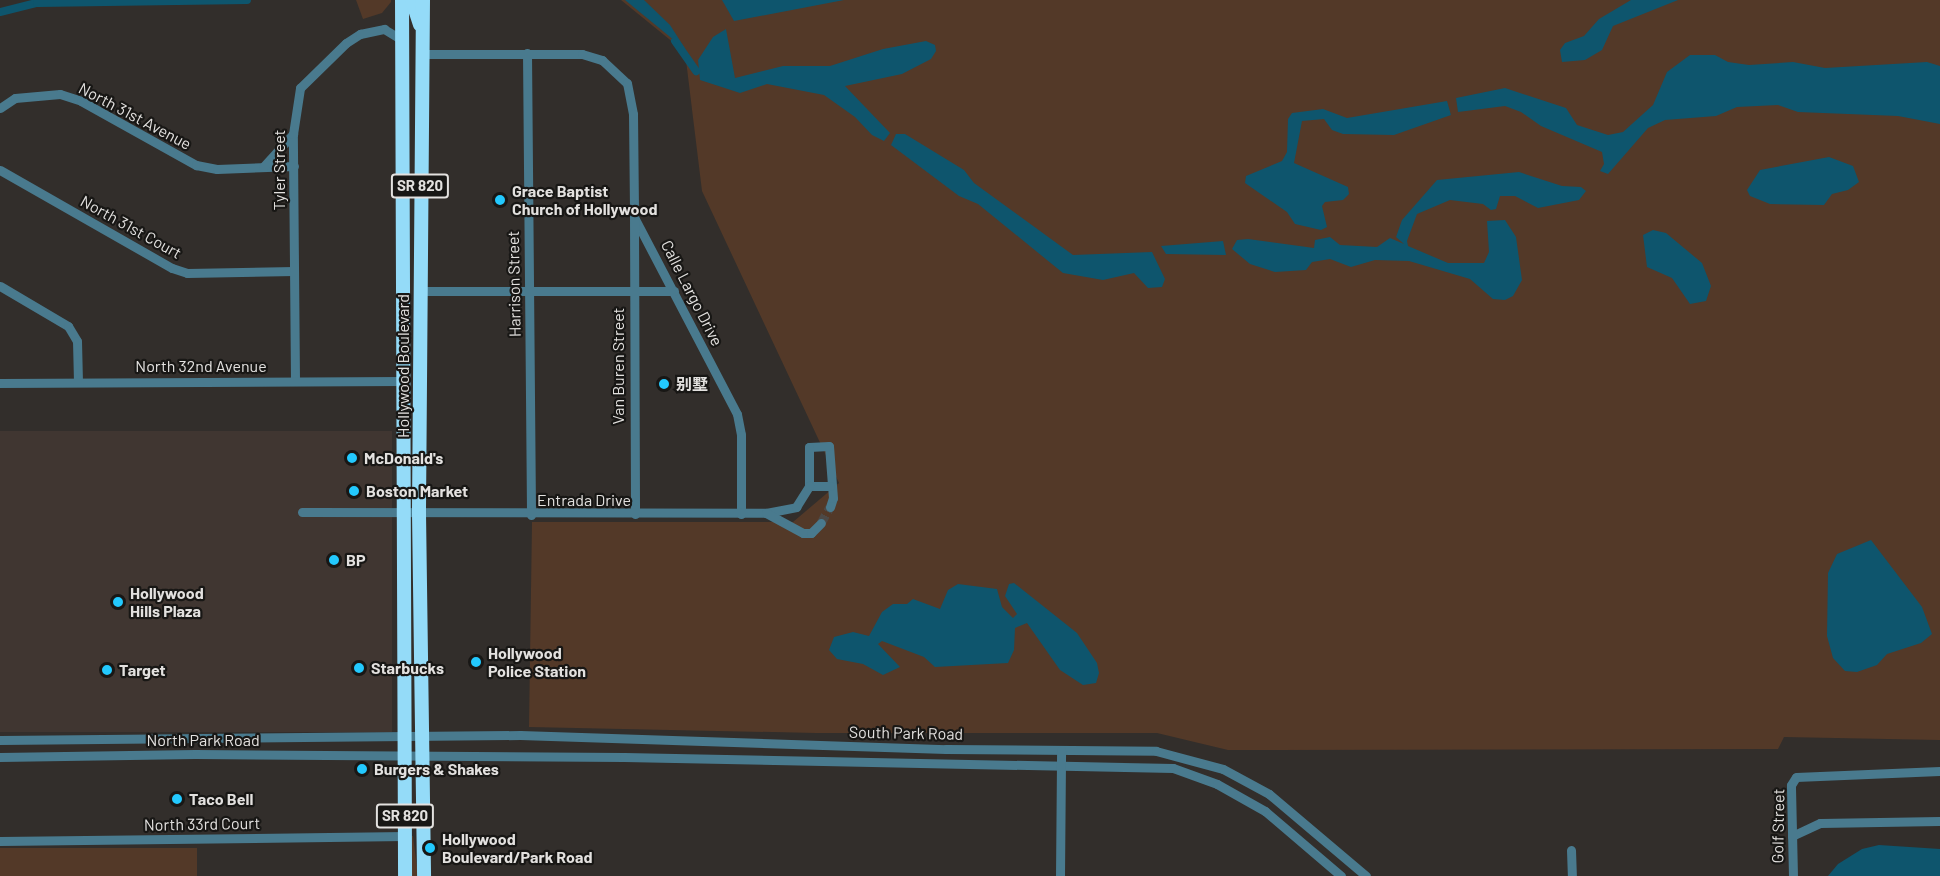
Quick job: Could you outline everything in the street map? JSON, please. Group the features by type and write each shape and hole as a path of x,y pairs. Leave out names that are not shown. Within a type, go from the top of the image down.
{"highway":[{"name":"Hollywood Boulevard","path":"402,0 405,876"},
{"path":"412,0 422,30"},
{"name":"Hollywood Boulevard","path":"423,0 419,513 424,876"},
{"path":"402,261 419,291"},
{"path":"402,311 414,322 419,356"}],"street":[{"name":"Tyler Street","path":"295,381 293,134 300,88 346,43 373,29 392,31 402,40"},
{"name":"Harrison Street","path":"527,53 531,515"},
{"name":"Calle Largo Drive","path":"422,54 582,54 602,60 627,83 633,114 634,217 737,414 741,435 741,514"},
{"name":"North 31st Avenue","path":"0,108 15,98 60,94 81,101 196,165 217,169 294,166"},
{"path":"263,167 293,134"},
{"name":"North 31st Court","path":"0,170 172,268 187,273 294,271"},
{"name":"Van Buren Street","path":"634,217 635,514"},
{"path":"0,286 68,326 77,341 78,382"},
{"path":"419,291 528,293 674,291"},
{"name":"North 32nd Avenue","path":"0,382 402,381"},
{"path":"790,527 790,510 807,495 809,447 829,446 830,486 833,498 830,507"},
{"path":"809,486 830,486"},
{"name":"Entrada Drive","path":"302,512 531,515 741,514 790,510"},
{"path":"766,513 790,527 811,533 821,523"},
{"path":"595,736 595,756"},
{"name":"South Park Road","path":"406,738 595,736 780,745 1156,751 1223,769 1269,794 1366,876"},
{"name":"North Park Road","path":"0,740 406,738"},
{"path":"1060,876 1061,750"},
{"name":"South Park Road","path":"406,756 595,756 1155,767 1193,775 1265,811 1339,875"},
{"name":"North Park Road","path":"0,758 406,756"},
{"name":"Golf Street","path":"1793,876 1791,785 1796,777 1940,771"},
{"path":"1792,837 1820,823 1940,821"},
{"name":"North 33rd Court","path":"0,841 405,836"},
{"path":"1571,850 1572,876"}],"shaded area":[{"path":"356,0 391,0 391,2 382,13 363,19"},
{"path":"621,0 1940,0 1940,740 1784,737 1778,749 1228,750 1157,733 816,733 529,727 532,522 793,522 839,483 702,191 685,52"},
{"name":"Hollywood Hills Plaza","path":"0,431 392,431 392,732 0,732"},
{"path":"413,836 418,876 412,876"},
{"path":"0,848 197,848 197,876 0,876"}],"water":[{"path":"625,0 644,0 670,25 686,50"},
{"path":"722,0 844,0 734,21"},
{"path":"1631,0 1678,0 1613,26 1602,50 1585,60 1562,62 1560,50 1565,43 1584,36 1599,19"},
{"path":"726,29 735,78 783,66 830,66 883,49 926,41 935,45 936,51 931,59 902,74 845,86 890,133 884,141 872,135 855,117 824,95 767,84 740,93 700,80 698,60 713,37"},
{"path":"1690,55 1715,55 1728,62 1749,65 1793,62 1825,68 1927,62 1940,66 1940,124 1898,116 1798,112 1778,105 1737,107 1716,116 1665,120 1648,128 1608,174 1600,171 1604,164 1602,152 1541,126 1521,112 1505,106 1458,112 1456,98 1505,88 1566,108 1577,125 1608,135 1623,132 1653,105 1667,72"},
{"path":"1447,101 1451,115 1394,135 1343,134 1332,130 1324,119 1302,121 1294,163 1348,187 1349,194 1343,200 1325,202 1322,206 1327,227 1321,230 1295,224 1287,212 1245,183 1246,176 1282,161 1287,152 1288,119 1292,113 1323,109 1347,118"},
{"path":"896,134 905,134 964,170 974,183 1073,255 1152,252 1165,279 1162,287 1148,288 1134,273 1103,280 1063,273 978,204 959,196 891,145"},
{"path":"1829,157 1853,166 1859,182 1848,190 1832,194 1824,205 1770,204 1750,196 1747,190 1760,170"},
{"path":"1519,172 1562,186 1581,187 1586,191 1579,200 1538,208 1515,196 1500,196 1496,209 1491,210 1483,204 1450,200 1417,214 1407,241 1408,246 1448,263 1484,263 1489,252 1487,221 1505,220 1516,237 1522,280 1513,296 1505,300 1493,299 1470,279 1409,261 1375,260 1351,267 1330,259 1312,262 1306,270 1275,272 1250,264 1232,249 1237,240 1248,239 1314,248 1315,240 1330,237 1340,245 1377,247 1390,238 1404,244 1396,237 1402,220 1437,180"},
{"path":"1653,230 1666,233 1702,263 1711,286 1706,301 1690,304 1672,278 1647,267 1643,235"},
{"path":"1223,241 1226,255 1166,254 1161,246"},
{"path":"1871,540 1922,607 1932,634 1921,643 1887,654 1877,665 1857,672 1845,671 1833,658 1827,636 1828,573 1837,554"},
{"path":"1014,583 1077,633 1097,663 1099,673 1096,683 1083,685 1060,670 1027,623 1015,628 1014,650 1008,663 935,667 924,657 882,641 878,644 900,667 883,675 863,664 837,659 829,650 834,637 853,632 869,636 882,612 893,604 907,604 913,599 940,609 948,590 958,584 997,589 1002,607 1013,618 1017,614 1005,596 1009,584"},
{"path":"1879,845 1940,849 1940,876 1828,876 1838,864 1862,849"}],"waterway":[{"path":"0,12 37,3 247,0"},
{"path":"675,41 696,71"}],"tunnel":[{"path":"821,523 830,507"}],"place":[{"name":"Grace Baptist Church of Hollywood","path":"500,200"},
{"name":"别墅","path":"664,384"},
{"name":"McDonald's","path":"352,458"},
{"name":"Boston Market","path":"354,491"},
{"name":"BP","path":"334,560"},
{"name":"Hollywood Hills Plaza","path":"118,602"},
{"name":"Hollywood Police Station","path":"476,662"},
{"name":"Starbucks","path":"359,668"},
{"name":"Target","path":"107,670"},
{"name":"Burgers & Shakes","path":"362,769"},
{"name":"Taco Bell","path":"177,799"},
{"name":"Hollywood Boulevard/Park Road","path":"430,848"}]}
